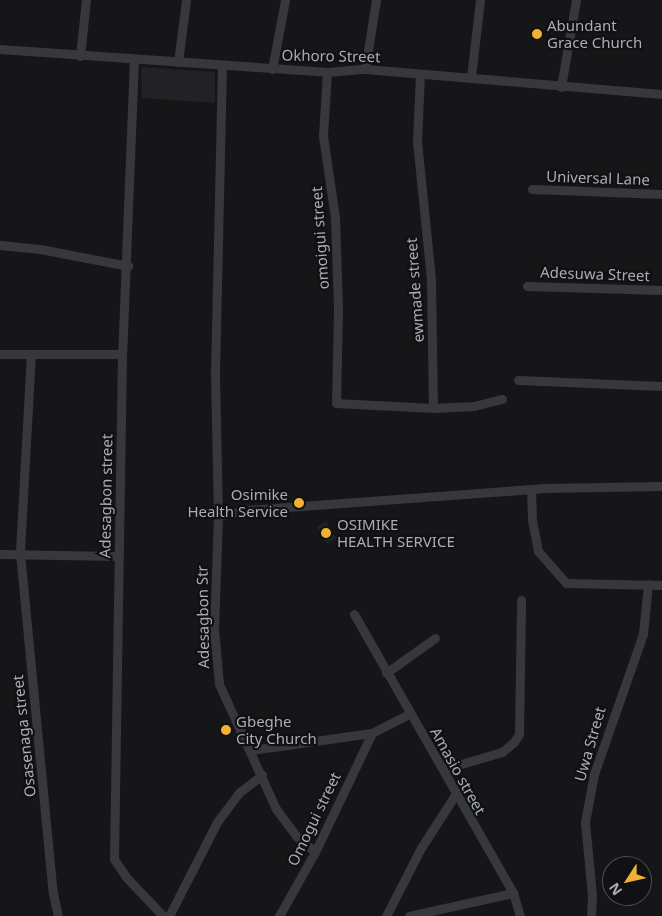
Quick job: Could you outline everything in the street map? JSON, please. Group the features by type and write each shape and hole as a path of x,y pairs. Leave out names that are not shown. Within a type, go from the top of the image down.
{"street":[{"path":"80,56 86,0"},
{"path":"178,62 186,0"},
{"path":"272,68 285,0"},
{"path":"366,69 376,0"},
{"path":"471,77 480,0"},
{"path":"561,87 576,0"},
{"name":"Okhoro Street","path":"0,49 327,72 366,69 471,77 561,87 662,91"},
{"name":"Adesagbon street","path":"134,59 128,266 122,354 114,860 126,877 163,916"},
{"name":"Adesagbon Str","path":"222,65 215,374 218,516 216,664 225,703 251,750 276,809 296,836 315,852"},
{"name":"omoigui street","path":"327,72 324,136 335,217 336,403 433,408"},
{"name":"ewmade street","path":"420,74 417,140 431,279 433,408"},
{"name":"Universal Lane","path":"532,189 662,194"},
{"path":"0,245 40,249 128,266"},
{"name":"Adesuwa Street","path":"527,286 662,290"},
{"path":"0,354 122,354"},
{"name":"Osasenaga street","path":"31,354 20,553 54,893 58,916"},
{"path":"518,380 662,386"},
{"path":"433,408 474,406 502,399"},
{"path":"218,516 247,510 531,490 662,486"},
{"path":"531,490 532,520 538,551 566,583 662,585"},
{"path":"0,554 118,556"},
{"name":"Uwa Street","path":"591,916 592,895 585,822 594,774 643,634 648,584"},
{"path":"444,769 502,752 514,742 519,734 521,600"},
{"name":"Amasio street","path":"354,614 386,673 444,769 455,795 513,893 520,916"},
{"path":"386,673 435,638"},
{"path":"251,750 372,733 410,714"},
{"name":"Omogui street","path":"279,916 315,852 372,733"},
{"path":"169,916 216,822 240,792 262,775"},
{"path":"386,916 421,848 455,795"},
{"path":"409,916 513,893"}],"shaded area":[{"path":"141,67 215,72 215,103 142,98"},
{"name":"OSIMIKE HEALTH SERVICE","path":"326,521 336,538 327,544 317,527"}],"place":[{"name":"Abundant Grace Church","path":"537,34"},
{"name":"Osimike Health Service","path":"299,503"},
{"name":"OSIMIKE HEALTH SERVICE","path":"326,533"},
{"name":"Gbeghe City Church","path":"226,730"}]}
